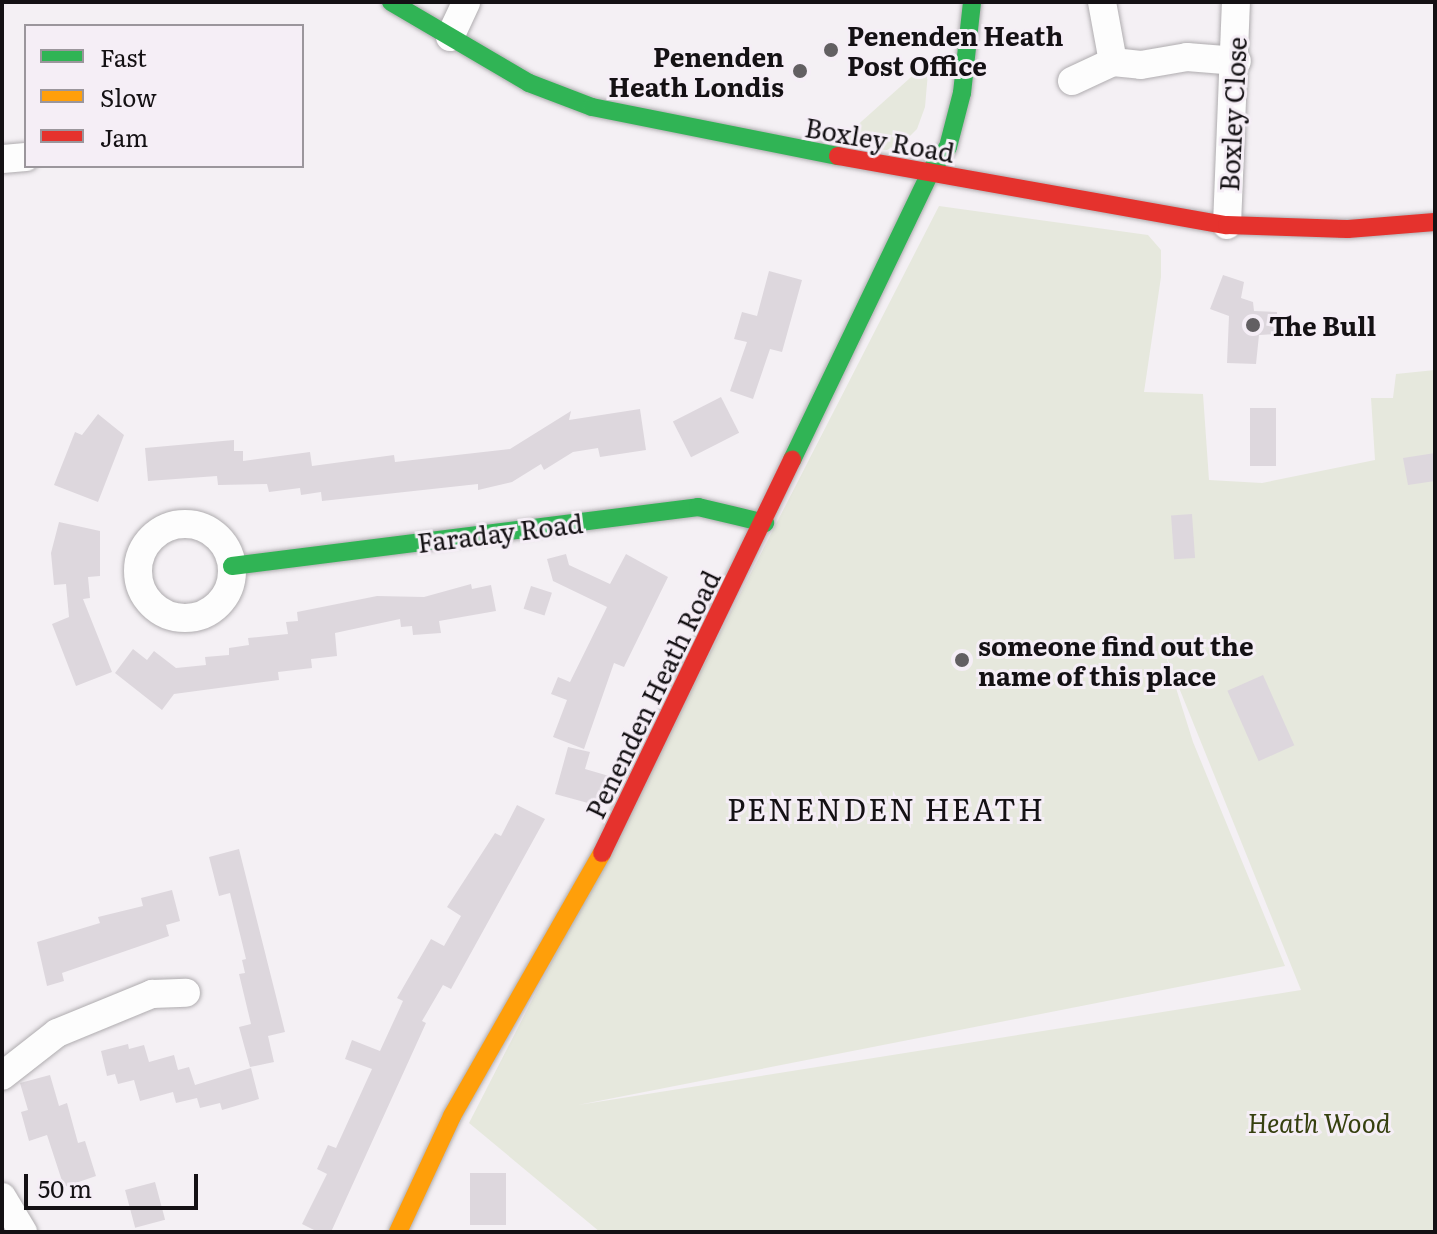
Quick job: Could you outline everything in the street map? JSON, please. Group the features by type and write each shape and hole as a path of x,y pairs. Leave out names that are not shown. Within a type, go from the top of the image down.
{"street":[{"name":"Boxley Road","path":"391,2 529,83 592,107 790,150 932,169 983,186 1227,225 1348,229 1435,222"},
{"path":"450,37 466,2"},
{"name":"Penenden Heath Road","path":"410,1225 452,1116 591,876 765,523 955,124 972,2"},
{"path":"1102,2 1113,62"},
{"name":"Boxley Close","path":"1227,225 1237,61 1236,2"},
{"path":"1072,81 1113,62 1141,65 1187,57 1237,61"},
{"path":"2,159 24,157"},
{"name":"Faraday Road","path":"232,566 698,507 765,523"},
{"path":"2,1076 57,1033 152,994 186,993"},
{"path":"2,1197 23,1232"}],"green space":[{"path":"929,61 925,107 917,129 904,142 887,150 833,147"},
{"name":"Heath Wood","path":"939,206 1148,235 1161,250 1161,277 1144,392 1203,394 1209,480 1262,483 1375,460 1371,398 1393,398 1396,374 1435,370 1435,1232 600,1232 469,1123","holes":["1165,653 1301,990 578,1105 1285,966 1193,742"]}],"building":[{"path":"769,271 802,280 782,352 770,349 753,399 730,391 747,342 734,339 742,312 757,316"},
{"name":"The Bull","path":"1223,275 1244,282 1241,298 1253,302 1254,311 1277,312 1277,334 1259,335 1256,364 1227,363 1229,316 1210,309"},
{"path":"721,397 739,433 691,457 673,422"},
{"path":"1250,408 1276,408 1276,466 1250,466"},
{"path":"640,409 646,450 600,457 598,448 573,452 544,470 541,464 512,482 478,490 478,484 322,501 321,492 301,495 300,488 269,492 267,484 218,485 217,476 148,481 145,448 234,440 234,451 243,451 243,461 310,452 312,466 394,455 395,462 510,449 571,411 569,420"},
{"path":"98,414 124,435 98,502 54,485 75,432 82,435"},
{"path":"1435,453 1435,481 1408,485 1403,458"},
{"path":"1192,514 1195,558 1174,559 1171,515"},
{"path":"59,522 100,531 100,576 88,577 90,598 83,599 112,672 76,686 52,624 69,617 66,584 54,585 51,553"},
{"path":"566,554 569,565 610,584 626,554 668,577 624,667 614,663 584,749 553,737 567,700 551,694 558,677 570,682 607,607 553,581 547,559"},
{"path":"471,584 472,589 491,585 496,611 439,621 441,633 413,635 412,626 401,627 400,619 335,633 337,656 311,659 312,668 278,672 279,680 174,694 162,710 115,673 133,649 147,660 154,651 176,668 206,665 205,657 229,655 229,648 249,645 248,638 288,634 286,622 298,621 297,612 377,596 424,597"},
{"path":"531,586 552,593 545,616 524,609"},
{"path":"1263,675 1294,745 1259,761 1227,691"},
{"path":"568,747 590,752 585,769 609,776 599,806 555,794"},
{"path":"517,805 545,819 451,989 443,985 422,1021 426,1023 331,1232 318,1232 302,1224 327,1174 317,1169 328,1145 336,1148 372,1069 345,1059 352,1040 380,1051 403,1001 397,998 431,939 444,946 461,916 447,907 495,833 501,836"},
{"path":"239,849 285,1032 268,1036 274,1062 250,1067 239,1027 251,1024 239,974 245,973 242,960 246,959 230,893 219,896 209,857"},
{"path":"172,890 180,921 166,925 169,936 62,973 64,981 47,986 37,942 100,923 98,917 143,906 141,898"},
{"path":"128,1044 129,1049 144,1045 149,1062 174,1055 178,1070 189,1067 195,1085 251,1068 259,1099 222,1110 220,1103 200,1108 197,1098 176,1103 173,1092 140,1101 134,1080 118,1084 115,1074 107,1076 101,1051"},
{"path":"50,1075 59,1106 67,1103 78,1143 85,1141 96,1176 64,1187 47,1135 29,1141 21,1112 28,1110 20,1083"},
{"path":"470,1173 506,1173 506,1225 470,1225"},
{"path":"155,1182 165,1220 135,1228 125,1190"}],"traffic: fast":[{"path":"391,2 529,83 592,107 838,156"},
{"path":"792,460 932,169 948,147 962,93 972,2"},
{"path":"232,566 698,507 765,523"}],"traffic: slow":[{"path":"398,1232 452,1116 602,853"}],"traffic: jam":[{"path":"838,156 1227,225 1348,229 1435,222"},
{"path":"602,853 792,460"}],"place":[{"name":"Penenden Heath Post Office","path":"831,50"},
{"name":"Penenden Heath Londis","path":"800,71"},
{"name":"The Bull","path":"1253,325"},
{"name":"someone find out the name of this place","path":"962,660"}],"district":[{"name":"PENENDEN HEATH","path":"886,808"}]}
